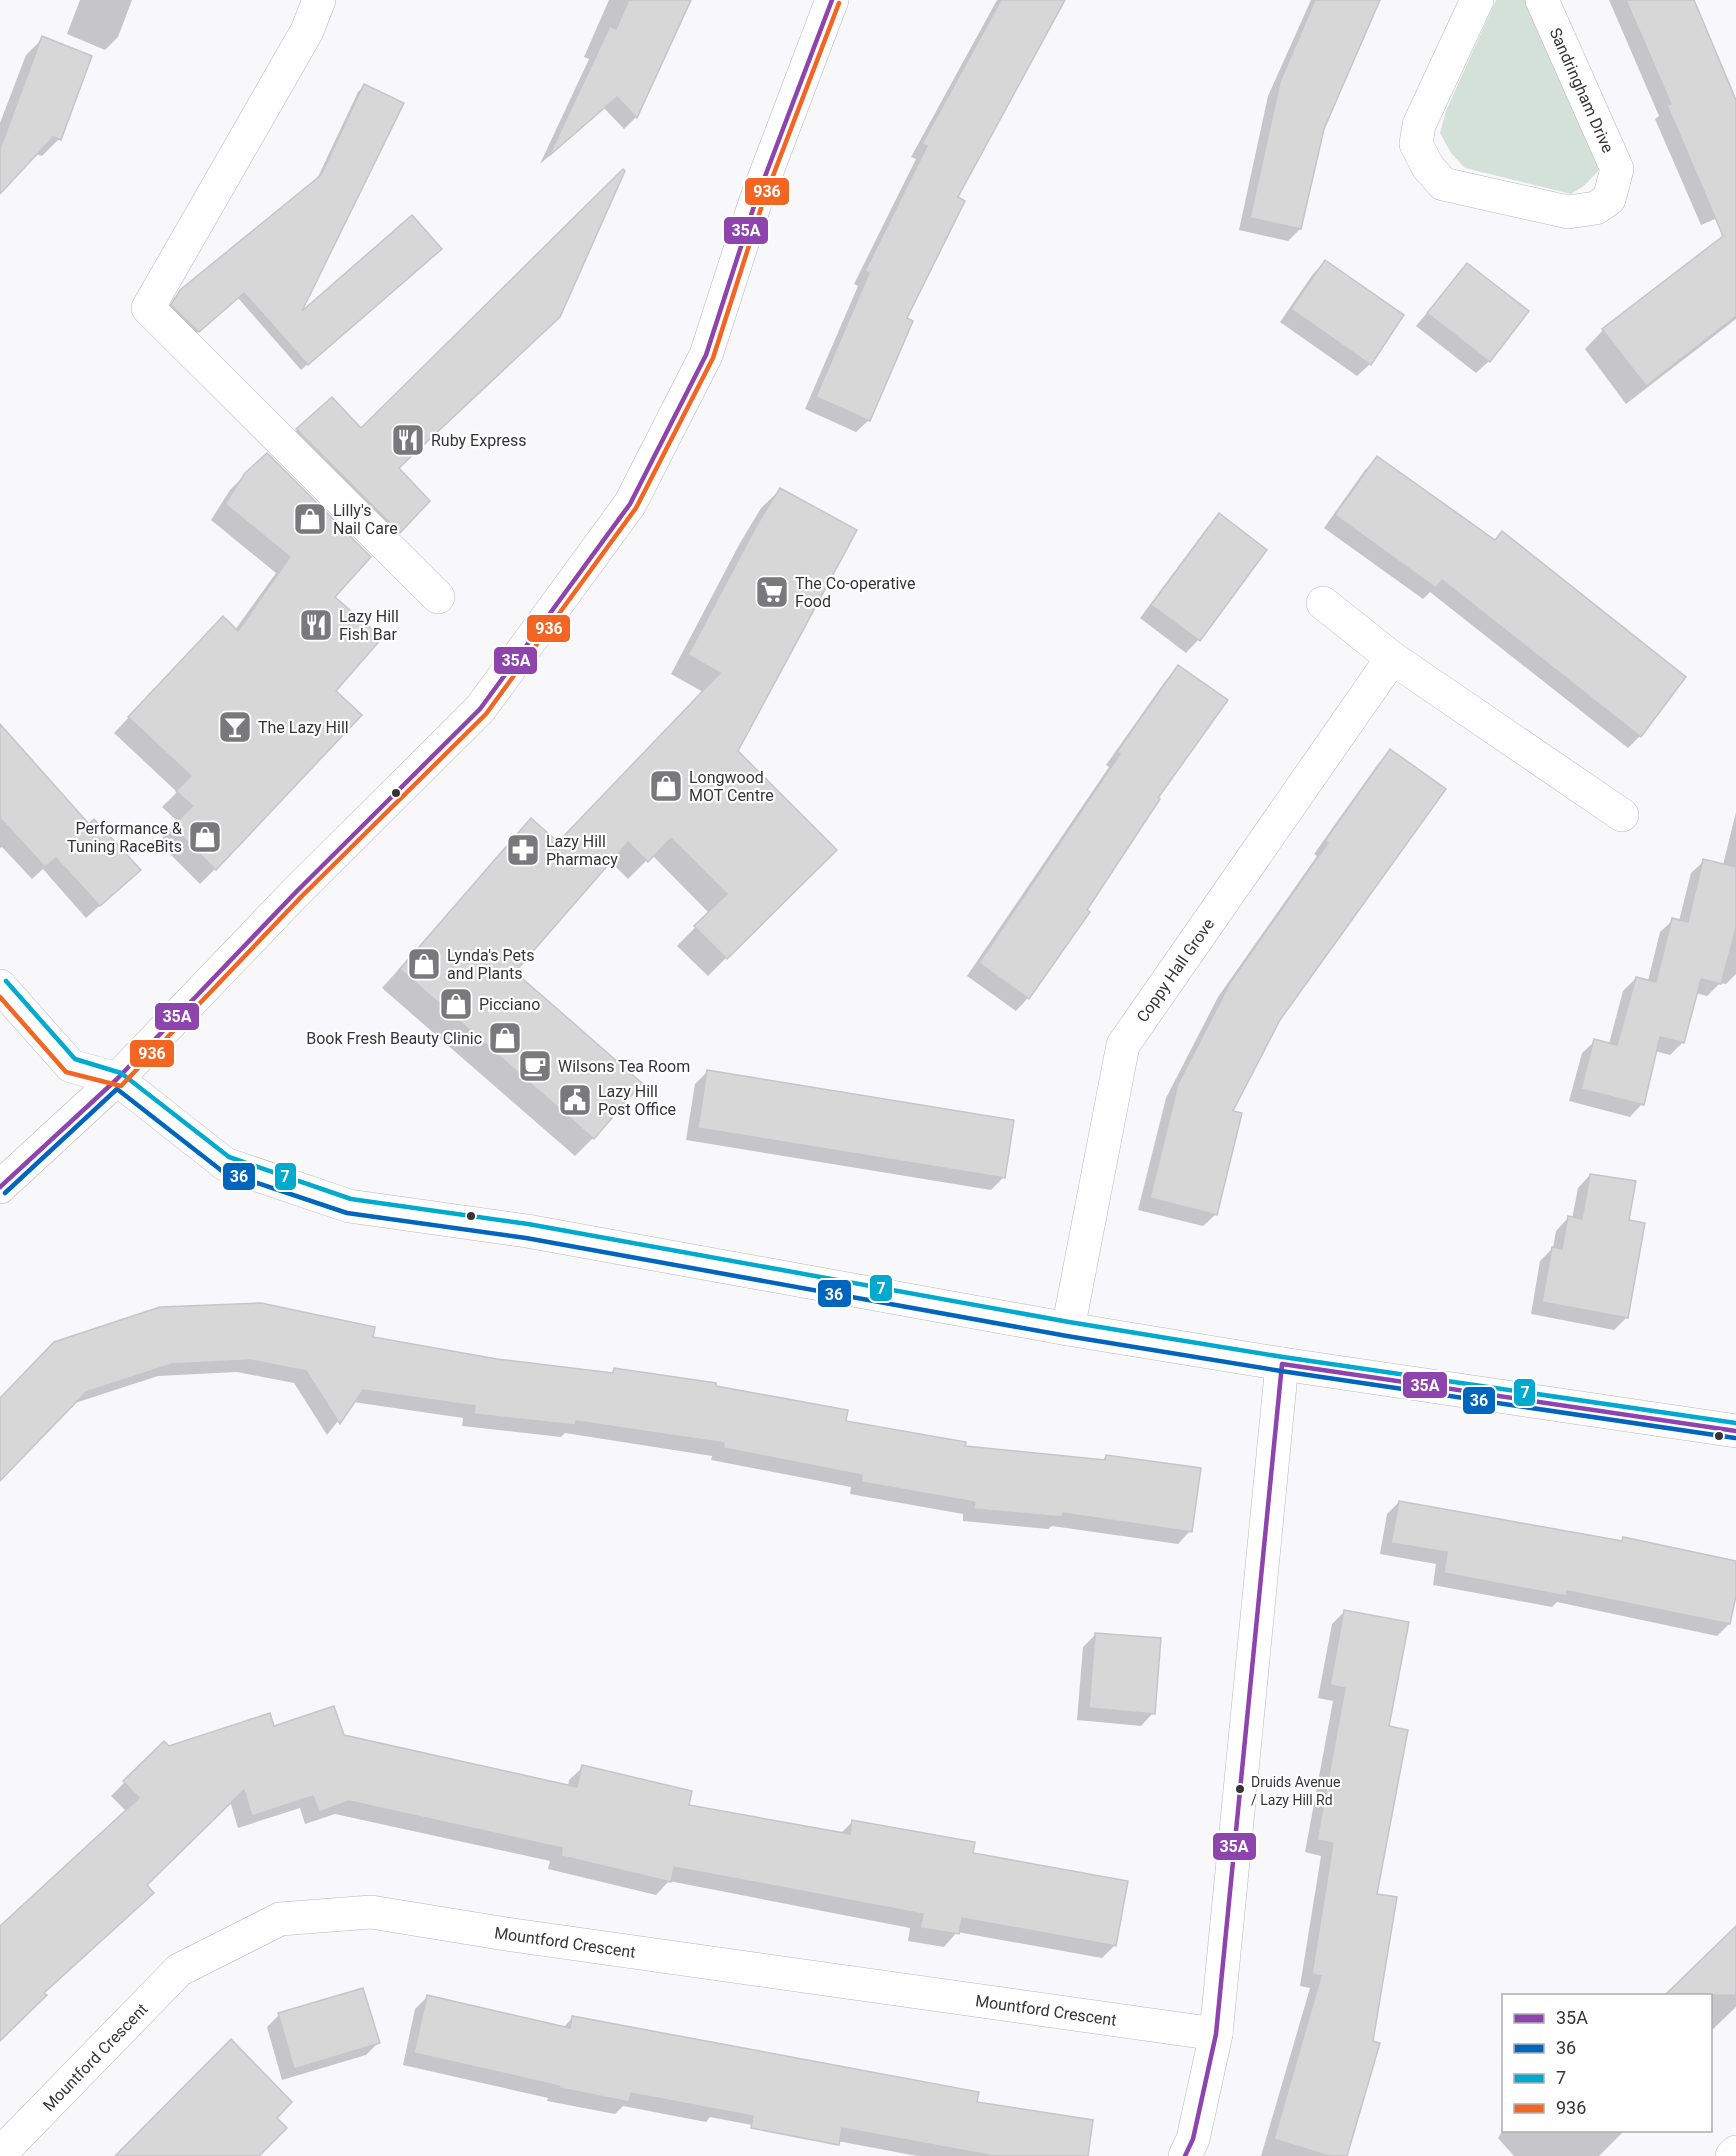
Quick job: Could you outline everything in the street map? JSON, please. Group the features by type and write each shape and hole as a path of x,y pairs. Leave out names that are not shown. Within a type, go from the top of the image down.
{"street":[{"path":"319,0 307,31 148,308 438,597"},
{"path":"0,1187 117,1079 296,892 480,709 630,504 706,355 756,200 832,0"},
{"name":"Sandringham Drive","path":"1477,0 1419,125 1416,144 1428,167 1443,184 1568,212 1596,208 1609,200 1617,169 1542,0"},
{"path":"1323,603 1392,658 1622,815"},
{"name":"Coppy Hall Grove","path":"1068,1329 1124,1045 1392,658"},
{"path":"0,986 71,1066 117,1079 225,1164 349,1206 527,1232 1068,1329 1282,1364 1736,1431"},
{"path":"1185,2156 1193,2139 1216,2034 1282,1364"},
{"name":"Mountford Crescent","path":"0,2154 179,1970 280,1919 371,1912 506,1934 1216,2034"},
{"path":"1732,2156 1736,2152"}],"shaded area":[{"path":"1496,0 1525,0 1600,169 1585,185 1571,194 1465,168 1451,153 1440,133 1446,111"}],"building":[{"path":"629,0 691,0 637,118 617,97 549,156 610,26 616,29"},
{"path":"1001,0 1065,0 958,197 965,201 907,318 913,321 870,421 816,397 869,273 865,271 927,146 922,144"},
{"path":"1315,0 1380,0 1324,129 1301,229 1250,218 1280,82"},
{"path":"1626,0 1694,0 1736,100 1736,316 1646,386 1602,329 1723,236 1667,105 1671,104"},
{"path":"42,36 92,56 61,140 53,137 0,194 0,149"},
{"path":"364,84 404,103 302,311 412,215 442,249 308,365 244,293 199,332 171,305 180,290 321,175"},
{"path":"623,169 625,171 560,317 399,468 430,501 400,533 296,429 332,397 361,428"},
{"path":"1325,260 1404,315 1371,365 1291,309"},
{"path":"1467,263 1529,311 1490,362 1427,313"},
{"path":"267,453 371,557 335,597 382,638 336,691 362,715 216,870 172,826 193,806 176,791 191,776 128,717 223,616 238,631 290,557 225,504 245,473"},
{"path":"1377,456 1495,540 1502,531 1686,677 1641,737 1442,580 1436,588 1335,515"},
{"path":"780,488 857,530 738,751 837,850 727,959 694,926 727,894 671,838 648,862 628,842 515,972 642,1083 594,1139 400,969 531,818 558,842 720,673 688,655 758,523"},
{"path":"1219,513 1267,550 1200,641 1151,605"},
{"path":"1178,665 1228,700 1158,798 1160,799 1087,910 1090,912 1029,999 979,963 1120,754 1117,752"},
{"path":"0,724 89,824 94,819 141,870 100,906 56,858 45,867 0,818"},
{"path":"1390,749 1446,789 1280,1020 1233,1111 1242,1113 1217,1215 1150,1198 1178,1084 1230,983 1328,843 1325,841"},
{"path":"1703,859 1736,867 1736,928 1721,984 1701,979 1684,1043 1660,1037 1644,1105 1581,1089 1594,1039 1617,1045 1636,977 1656,982 1672,918 1688,922"},
{"path":"707,1070 1014,1120 1005,1178 698,1128"},
{"path":"1590,1174 1636,1181 1629,1220 1645,1223 1628,1318 1542,1302 1552,1247 1562,1249 1568,1216 1582,1219"},
{"path":"261,1303 375,1327 373,1337 497,1359 613,1373 614,1368 716,1383 716,1386 848,1410 846,1421 966,1442 965,1446 1105,1460 1106,1455 1201,1468 1192,1532 1063,1513 1062,1517 974,1509 975,1502 861,1482 862,1475 723,1448 724,1443 576,1421 575,1425 474,1414 475,1406 363,1390 340,1424 306,1371 250,1360 172,1364 86,1392 0,1481 0,1398 54,1342 160,1307"},
{"path":"1399,1501 1622,1541 1623,1537 1736,1561 1736,1596 1730,1624 1567,1591 1566,1596 1444,1573 1447,1552 1391,1543"},
{"path":"1344,1610 1409,1622 1389,1726 1408,1730 1377,1894 1397,1897 1373,2041 1380,2043 1347,2156 1329,2156 1274,2139 1321,1976 1312,1974 1333,1843 1317,1840 1345,1688 1330,1685"},
{"path":"1095,1633 1161,1638 1155,1714 1089,1708"},
{"path":"334,1706 344,1735 577,1787 582,1765 692,1791 689,1805 850,1834 852,1820 975,1842 973,1853 1128,1881 1116,1946 962,1918 959,1934 920,1928 923,1914 674,1867 671,1882 561,1856 562,1848 349,1801 319,1812 313,1796 252,1816 244,1790 147,1885 154,1893 44,1993 47,1995 0,2041 0,1926 139,1798 123,1781 164,1741 169,1746 270,1713 274,1726"},
{"path":"1736,1926 1736,1995 1666,1994"},
{"path":"363,1988 380,2043 294,2069 278,2013"},
{"path":"427,1995 570,2028 572,2016 979,2092 977,2102 1093,2120 1088,2156 994,2156 842,2128 839,2145 751,2128 753,2116 631,2093 629,2102 559,2088 559,2086 414,2053"},
{"path":"231,2039 292,2102 277,2118 287,2128 259,2156 115,2156"}],"transit line":[{"name":"35A","path":"0,1187 117,1079 296,892 480,709 630,504 706,355 756,200 832,0"},
{"name":"936","path":"0,997 66,1072 121,1086 301,897 486,714 636,508 713,358 763,202 839,3"},
{"name":"7","path":"6,981 75,1059 121,1073 229,1157 351,1199 528,1224 1069,1322 1283,1357 1736,1423"},
{"name":"36","path":"5,1193 117,1089 222,1171 347,1213 526,1238 1067,1336 1281,1371 1735,1438"},
{"name":"35A","path":"1185,2156 1193,2139 1216,2034 1282,1364 1736,1431"}],"place":[{"name":"Ruby Express","path":"408,440"},
{"name":"Lilly's Nail Care","path":"310,519"},
{"name":"The Co-operative Food","path":"772,592"},
{"name":"Lazy Hill Fish Bar","path":"316,625"},
{"name":"The Lazy Hill","path":"235,727"},
{"name":"Longwood MOT Centre","path":"666,786"},
{"name":"Performance & Tuning RaceBits","path":"205,837"},
{"name":"Lazy Hill Pharmacy","path":"523,850"},
{"name":"Lynda's Pets and Plants","path":"424,964"},
{"name":"Picciano","path":"456,1004"},
{"name":"Book Fresh Beauty Clinic","path":"505,1038"},
{"name":"Wilsons Tea Room","path":"535,1066"},
{"name":"Lazy Hill Post Office","path":"575,1100"},
{"name":"Druids Avenue / Lazy Hill Rd","path":"1240,1789"}]}
